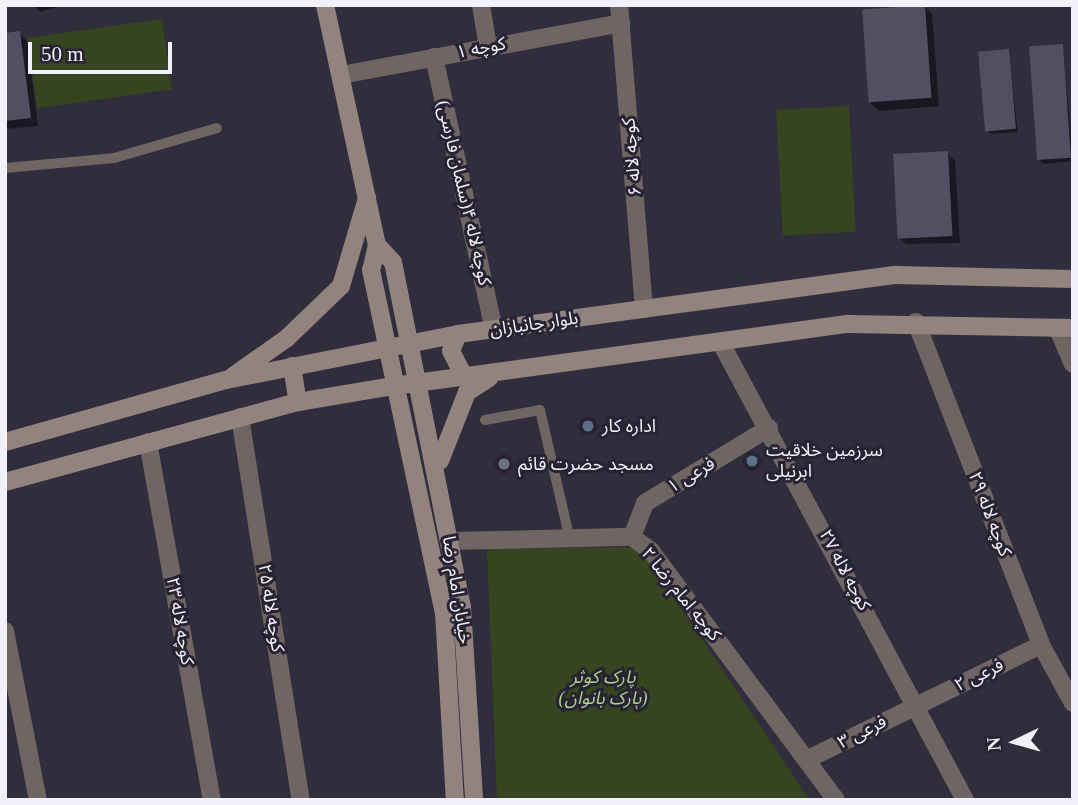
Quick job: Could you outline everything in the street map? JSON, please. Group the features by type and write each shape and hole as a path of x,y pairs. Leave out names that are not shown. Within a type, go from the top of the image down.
{"street":[{"path":"325,5 377,244"},
{"path":"481,5 488,47"},
{"name":"کوچه ۱","path":"341,75 488,47 620,14"},
{"name":"کوچه لاله ۶","path":"620,14 644,309"},
{"name":"کوچه لاله ۴(سلمان فارسی)","path":"434,57 494,328"},
{"path":"226,380 287,338 341,286 367,198"},
{"name":"خیابان امام رضا","path":"377,244 393,262 421,383 450,541 454,622 455,800"},
{"name":"خیابان امام رضا","path":"377,244 371,271 394,386 454,622 474,800"},
{"name":"بلوار جانبازان","path":"5,442 226,380 494,328 896,275 1073,279"},
{"path":"5,482 298,402 394,386 721,343 916,322 1065,328 1073,364"},
{"name":"کوچه لاله ۲۹","path":"916,322 1041,645 1073,703"},
{"path":"458,334 451,351 464,378"},
{"name":"کوچه لاله ۲۷","path":"721,343 917,705 965,800"},
{"path":"292,366 298,402"},
{"path":"438,475 443,442 467,392 499,372"},
{"name":"کوچه لاله ۲۵","path":"240,417 301,800"},
{"name":"فرعی ۱","path":"632,537 645,503 769,428"},
{"name":"کوچه لاله ۲۳","path":"148,442 212,800"},
{"name":"کوچه امام رضا ۲","path":"450,541 569,536 632,537 651,551 836,800"},
{"path":"5,631 38,800"},
{"name":"فرعی ۲","path":"917,705 1041,645"},
{"name":"فرعی ۳","path":"808,759 917,705"}],"lane":[{"path":"5,168 114,158 217,128"},
{"path":"485,420 540,410 569,536"}],"green space":[{"path":"162,19 172,89 37,108 27,38"},
{"path":"849,106 856,232 783,236 776,110"},
{"name":"پارک کوثر (پارک بانوان)","path":"640,547 810,800 497,800 487,549"}],"building":[{"path":"925,5 931,98 869,102 862,9"},
{"path":"20,31 31,118 5,121 5,33"},
{"path":"1063,44 1071,158 1037,160 1029,46"},
{"path":"1009,49 1016,129 985,131 978,52"},
{"path":"948,151 952,236 898,239 893,154"}],"place":[{"name":"اداره کار","path":"588,426"},
{"name":"سرزمین خلاقیت ابرنیلی","path":"752,461"},
{"name":"مسجد حضرت قائم","path":"504,464"}]}
